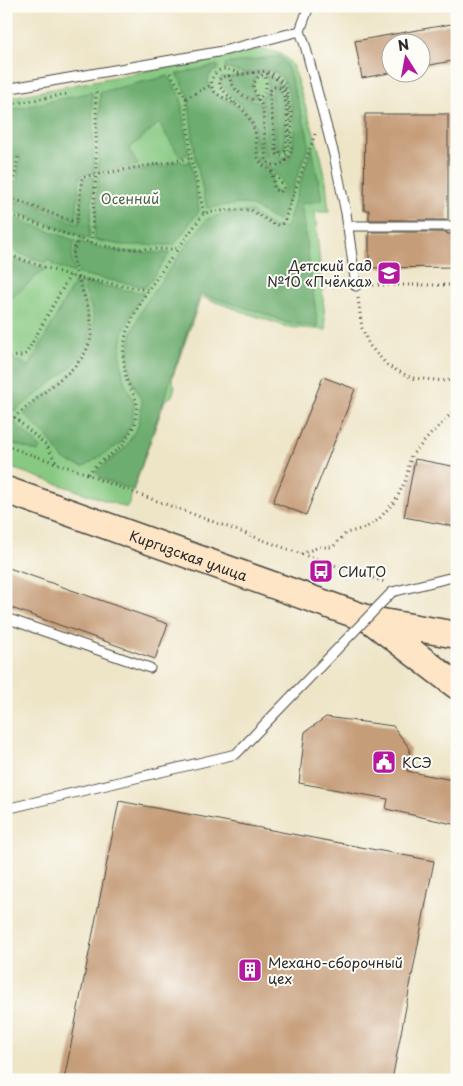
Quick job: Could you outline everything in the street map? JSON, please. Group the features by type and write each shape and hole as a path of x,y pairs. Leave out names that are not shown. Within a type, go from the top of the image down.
{"main road":[{"name":"Киргизская улица","path":"6,490 371,620"},
{"path":"371,620 457,635"},
{"path":"371,620 457,686"}],"lane":[{"path":"309,6 300,31 334,156 356,286"},
{"path":"6,88 223,51 300,31"},
{"path":"347,226 457,226"},
{"path":"6,808 236,754 392,592 457,576"},
{"path":"6,618 150,668"}],"path":[{"path":"235,103 215,93 211,85 212,79 222,69 242,75"},
{"path":"272,172 274,189 281,191 284,188 283,186 272,172 262,163 257,155 255,131 251,120 219,85 220,78 228,75 268,71 280,78 286,86 292,118 291,151 288,159 280,165 271,166 266,160 263,108 254,92 253,86 258,77 264,74 272,76 281,84 284,90 288,109 289,135 288,152 286,155 281,156 278,155 276,150 270,92 272,88 280,88 285,106 287,127 285,151 282,153 276,150"},
{"path":"170,73 186,98 192,158 204,213"},
{"path":"228,75 232,86 240,94 250,99 258,99 263,95 267,84 264,74"},
{"path":"186,98 211,85"},
{"path":"91,243 96,175 96,88"},
{"path":"88,474 94,467 123,445 135,424 137,402 126,379 123,355 126,333 148,290 204,213 251,210 275,226 284,222 314,135 327,129"},
{"path":"18,157 11,198 6,213 91,243 120,249 178,249"},
{"path":"11,198 78,222 82,177 192,158"},
{"path":"6,424 70,371 85,354 91,337 91,318 73,259 74,249 79,239"},
{"path":"6,254 78,278 148,290"},
{"path":"6,360 26,354 70,275"},
{"path":"457,285 356,286 362,328 369,345 388,366 412,378 446,381 457,378"},
{"path":"301,554 319,547 333,547 346,533 365,528 378,520 396,500 406,479 411,456 457,408"},
{"path":"6,412 47,446 56,463"},
{"path":"6,446 88,474 301,554 390,584"}],"green space":[{"name":"Осенний","path":"259,49 277,53 292,64 321,156 329,212 315,212 326,330 287,327 201,297 172,379 175,387 172,396 165,400 127,508 6,466 6,98"},
{"path":"279,56 285,62 289,72 309,145 281,219 278,221 246,204 207,208 195,157 188,94 176,74 218,65 218,69 211,73 208,80 212,91 237,107 250,121 253,129 256,157 271,175 273,188 276,192 281,193 285,189 284,184 260,159 253,122 241,105 220,82 221,78 228,77 232,87 239,94 248,99 258,101 262,109 264,161 272,168 282,166 289,159 292,152 294,130 289,92 285,83 281,77 272,71 263,70 244,73 225,68 225,64"},
{"path":"266,72 261,73 253,82 256,98 240,92 230,77"},
{"path":"266,75 275,79 282,88 273,86 268,91 276,153 282,158 289,154 280,164 273,164 267,160 265,109 260,99 268,89"},
{"path":"168,76 181,97 189,154 180,157 159,123 129,149 138,165 98,172 100,92"},
{"path":"274,88 280,91 284,113 284,150 280,152 278,151 271,93"},
{"path":"92,92 94,173 80,176 76,220 15,198 20,156 15,156 9,199 6,207 6,111"},
{"path":"312,147 322,200 301,204 318,327 288,323 260,312 200,294 133,490 102,479 96,472 125,448 138,426 142,402 131,378 128,356 131,335 143,307 207,219 227,213 250,211 273,227 286,228"},
{"path":"190,159 199,211 174,245 122,245 94,240 98,176 137,169 138,171 145,170 145,168 159,165 160,167 168,166 167,163 190,162"},
{"path":"94,177 89,239 11,209 11,205 15,201 79,224 83,179"},
{"path":"6,215 76,241 72,253 75,273 53,265 54,263 47,260 46,263 16,252 16,249 9,246 6,248"},
{"path":"79,241 112,250 170,253 146,287 79,274 75,262 75,254"},
{"path":"6,257 45,269 6,303"},
{"path":"75,281 78,282 89,316 90,337 87,347 72,367 15,411 6,406 6,369 17,361 29,367"},
{"path":"82,282 144,293 123,332 120,355 124,382 134,402 132,423 120,444 83,467 64,460 48,438 24,414 73,372 90,347 93,338 93,315"},
{"path":"14,422 41,448 38,452 6,441 6,427"}],"building":[{"path":"457,23 457,60 430,65 430,32 406,32"},
{"path":"380,37 380,75 362,78 355,41"},
{"path":"365,114 448,114 448,220 369,220 369,210 364,210"},
{"path":"369,232 447,232 447,234 457,234 457,267 369,268"},
{"path":"323,377 355,389 306,515 273,502"},
{"path":"415,459 457,467 457,527 404,517"},
{"path":"6,567 168,624 155,659 6,606"},
{"path":"326,717 393,726 410,749 407,771 457,781 457,825 386,809 388,799 299,783 305,732"},
{"name":"Механо-сборочный цех","path":"119,801 434,861 392,1080 64,1080"}],"place":[{"name":"Детский сад №10 «Пчёлка»","path":"389,273"},
{"name":"СИиТО","path":"321,571"},
{"name":"КСЭ","path":"384,762"},
{"name":"Механо-сборочный цех","path":"250,970"}]}
